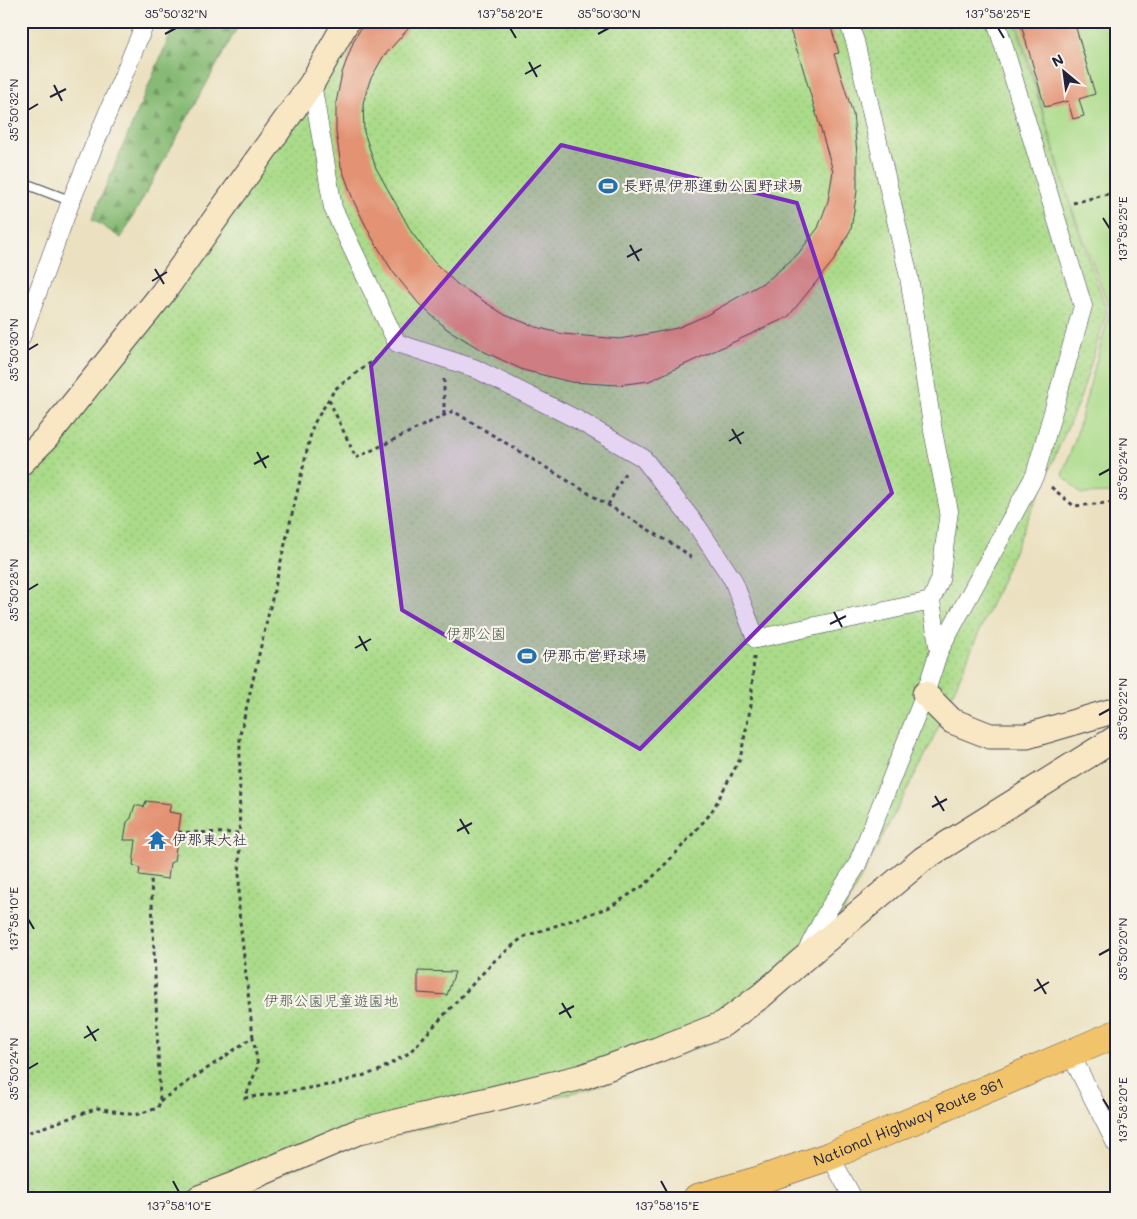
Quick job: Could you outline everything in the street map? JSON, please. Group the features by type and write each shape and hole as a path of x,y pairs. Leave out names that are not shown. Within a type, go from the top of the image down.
{"highway":[{"name":"National Highway Route 361","path":"697,1198 760,1180 830,1156 1116,1034"}],"street":[{"path":"21,338 71,201 146,21"},
{"path":"21,463 46,438 162,294 312,83 347,21"},
{"path":"848,21 857,51 909,277 933,431 949,512 940,580 931,601 939,651"},
{"path":"801,961 828,910 857,865 925,694 939,651 1035,475 1084,306 996,21"},
{"path":"312,83 333,208 397,343 482,372 578,420 643,458 697,526 733,580 756,639 931,601"},
{"path":"925,694 952,721 990,736 1027,736 1116,710"},
{"path":"199,1198 360,1131 582,1077 723,1024 762,995 923,859 1116,738"},
{"path":"1070,1053 1116,1144"},
{"path":"830,1156 853,1198"}],"lane":[{"path":"21,182 71,201"}],"path":[{"path":"1053,208 1116,192"},
{"path":"397,343 335,389 314,426 240,735 239,912 258,1066 245,1098 335,1084 378,1071 409,1054 493,962 523,937 610,907 646,884 712,812 740,759 751,705 756,639"},
{"path":"444,415 445,359"},
{"path":"329,400 356,458 453,411 682,550 696,561"},
{"path":"608,505 635,452"},
{"path":"1035,475 1074,506 1116,502"},
{"path":"178,832 240,833"},
{"path":"21,1136 98,1108 134,1115 158,1108 160,1101 151,877"},
{"path":"160,1101 253,1037"}],"highlighted area":[{"path":"561,145 797,203 892,493 640,749 402,610 371,366"}],"green space":[{"path":"176,21 241,21 121,238 92,219"},
{"name":"伊那公園","path":"347,21 1015,21 1075,221 1107,311 1081,396 930,746 811,973 730,1035 593,1088 362,1142 218,1198 21,1198 21,473"},
{"path":"1017,21 1116,21 1116,493 1081,494 1062,475 1075,440 1110,310 1069,201"}],"building":[{"path":"365,21 415,21 383,57 370,80 363,103 364,132 376,168 412,233 434,262 457,284 505,315 536,327 563,334 619,339 648,334 677,328 705,316 768,280 797,255 818,228 828,201 833,171 787,21 829,21 839,53 834,54 853,114 857,153 857,191 851,229 834,260 788,317 649,381 618,385 571,382 523,370 483,351 447,329 419,304 393,272 371,236 354,202 341,166 336,132 336,103 342,73 354,40"},
{"path":"1020,21 1074,21 1095,94 1079,99 1084,116 1073,119 1068,101 1045,107"},
{"name":"伊那東大社","path":"146,801 171,804 169,812 181,814 174,861 170,863 168,879 139,875 140,868 133,865 136,840 124,840 127,822 131,818 135,805 144,807"},
{"path":"418,971 455,972 447,995 418,993"}],"place":[{"name":"長野県伊那運動公園野球場","path":"608,186"},
{"name":"伊那市営野球場","path":"527,656"},
{"name":"伊那東大社","path":"157,840"}],"park label":[{"name":"伊那公園児童遊園地","path":"331,1001"}]}
